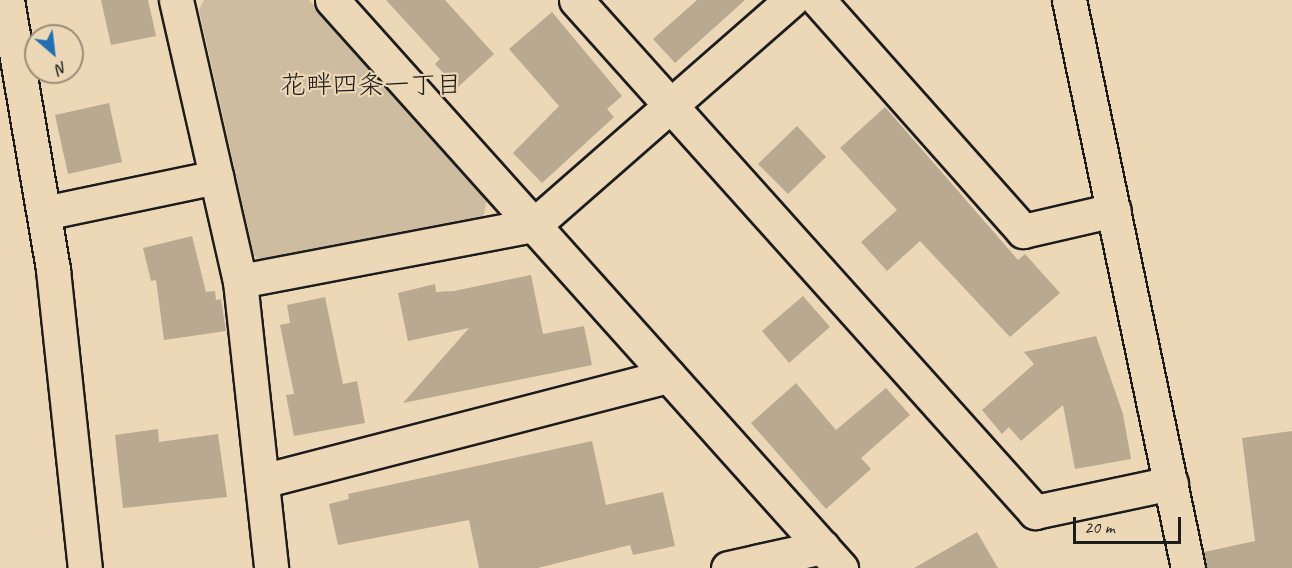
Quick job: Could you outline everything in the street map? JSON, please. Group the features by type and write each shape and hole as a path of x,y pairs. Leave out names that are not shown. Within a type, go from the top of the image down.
{"street":[{"path":"7,0 44,213 85,568"},
{"path":"176,0 240,281 271,568"},
{"path":"332,0 832,558"},
{"path":"576,0 1035,512 1171,483"},
{"path":"240,281 534,225 791,0"},
{"path":"818,0 1023,231 1114,210"},
{"path":"1070,0 1188,568"},
{"path":"44,213 216,177"},
{"path":"262,481 669,376"},
{"path":"728,568 832,558"}],"shaded area":[{"path":"204,0 309,0 487,199 483,219 261,262 254,255 199,10"}],"building":[{"path":"101,0 148,0 156,36 111,45"},
{"path":"386,0 445,0 494,54 457,88 435,64 440,59"},
{"path":"697,0 745,0 675,63 653,39"},
{"path":"552,12 622,96 607,109 614,117 542,183 513,153 559,106 509,49"},
{"path":"109,103 122,162 68,174 55,115"},
{"path":"885,107 1018,260 1025,254 1060,293 1010,337 920,241 887,271 861,242 897,210 840,148"},
{"path":"797,126 826,157 788,194 758,164"},
{"path":"192,236 206,292 215,291 216,300 221,299 226,331 164,340 156,280 151,281 143,248"},
{"path":"531,275 543,334 584,326 592,365 403,403 469,328 408,341 398,293 435,284 436,292 454,291"},
{"path":"803,296 830,327 789,363 762,331"},
{"path":"325,297 343,384 357,381 365,423 294,436 286,395 294,394 280,325 290,323 287,305"},
{"path":"1096,336 1123,414 1131,459 1075,469 1063,405 1021,441 1009,427 1002,434 982,410 1034,364 1024,352"},
{"path":"796,383 836,430 886,388 910,415 861,458 871,469 826,509 751,423"},
{"path":"158,429 159,442 218,434 227,497 123,508 115,435"},
{"path":"1292,431 1292,568 1206,568 1204,552 1255,541 1242,438"},
{"path":"592,441 606,505 663,492 675,546 633,555 630,545 538,568 479,568 469,520 338,545 329,504 349,499 348,494"},
{"path":"977,532 998,568 914,568"}],"district":[{"name":"花畔四条一丁目","path":"371,85"}]}
